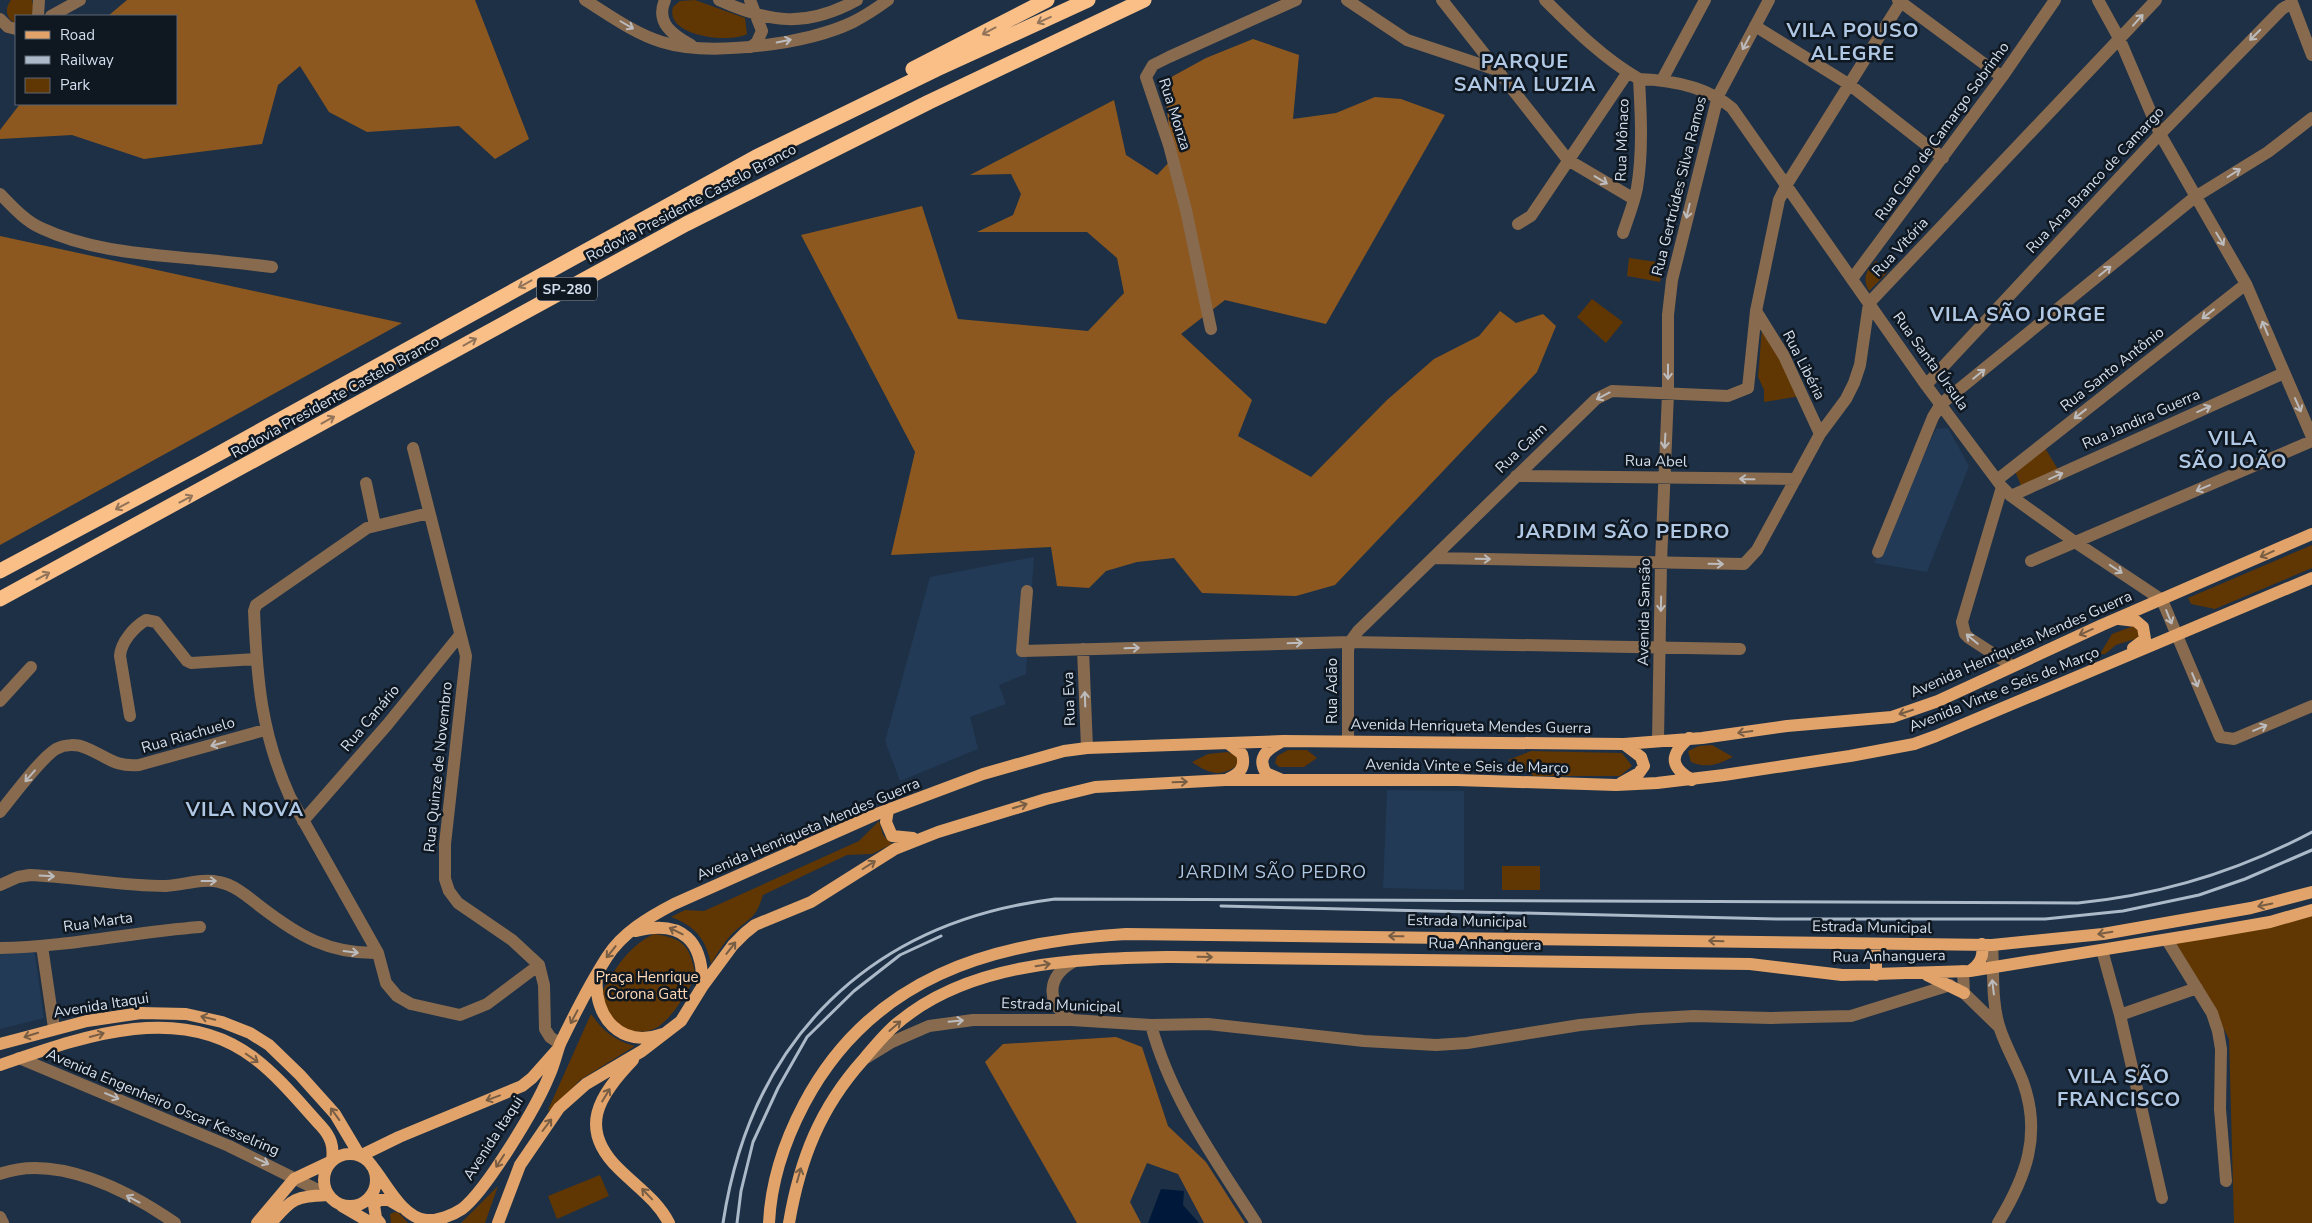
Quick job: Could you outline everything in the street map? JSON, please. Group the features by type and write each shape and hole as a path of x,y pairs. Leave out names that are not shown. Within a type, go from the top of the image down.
{"highway":[{"path":"824,124 892,80 1047,0"},
{"name":"Rodovia Presidente Castelo Branco","path":"0,571 200,464 756,157 1088,0"},
{"name":"Rodovia Presidente Castelo Branco","path":"0,599 686,224 929,102 1144,0"}],"main road":[{"name":"Avenida Henriqueta Mendes Guerra","path":"629,933 653,915 674,904 888,810 1026,760 1087,748 1348,740 1624,744 1892,717 1938,701 2116,619 2312,534"},
{"name":"Avenida Vinte e Seis de Março","path":"642,1051 681,1021 702,987 733,945 754,925 811,902 889,853 919,838 1082,789 1225,780 1457,780 1616,785 1692,780 1850,756 1914,744 2312,578"},
{"path":"2114,662 2142,642 2146,636 2144,627 2140,622 2116,619"},
{"path":"1689,738 1677,751 1674,762 1679,772 1692,780"},
{"path":"1283,780 1266,773 1262,763 1264,755 1269,748 1284,741"},
{"path":"1225,780 1239,773 1244,763 1242,754 1229,744"},
{"path":"1616,785 1632,778 1644,766 1641,757 1624,744"},
{"path":"888,810 886,822 892,836 919,838"},
{"name":"Estrada Municipal","path":"768,1223 776,1172 781,1155 801,1110 832,1059 870,1018 890,1002 937,974 970,960 1042,942 1126,934 1987,945 2103,934 2251,908 2312,892"},
{"name":"Rua Anhanguera","path":"789,1223 801,1168 817,1125 848,1077 899,1022 948,992 999,974 1078,959 1172,957 1750,964 1832,974 1925,974 1966,971 2167,940 2270,922 2312,910"},
{"path":"667,1033 649,1037 632,1036 610,1024 598,1006 597,975 607,956 629,933 652,927 666,927 684,935 694,945 703,975 702,987"},
{"path":"1746,942 1770,947 1876,951 1914,949 1930,945"},
{"path":"1966,971 1978,965 1987,945"},
{"path":"1876,951 1876,975"},
{"path":"1925,974 1964,993"},
{"name":"Avenida Itaqui","path":"371,1165 406,1210 425,1220 437,1219 462,1209 474,1198 497,1165 542,1091 550,1076 559,1047 597,975"},
{"name":"Avenida Itaqui","path":"0,1044 54,1028 95,1020 158,1012 203,1016 232,1026 269,1045 300,1075 335,1114 360,1156"},
{"name":"Avenida Itaqui","path":"0,1065 104,1033 127,1029 165,1028 209,1035 254,1058 307,1111 328,1135 334,1148 332,1161"},
{"path":"360,1156 399,1137 522,1086 532,1078 559,1047"},
{"path":"642,1051 617,1078 604,1096 598,1110 596,1128 598,1140 603,1151 619,1169 649,1195 669,1223"},
{"path":"498,1223 520,1166 559,1108 586,1084 642,1051"},
{"path":"257,1223 294,1179 345,1154 360,1156 371,1165 376,1179 375,1186 368,1199 354,1206 340,1204"},
{"path":"332,1161 327,1167 324,1181 328,1195 372,1223"},
{"path":"271,1223 296,1198 328,1195"},
{"path":"380,1223 374,1210 374,1205 379,1200 388,1200 406,1210"}],"street":[{"path":"38,15 39,0"},
{"path":"53,15 80,0"},
{"path":"586,0 648,37 670,45 730,50 844,26 888,0"},
{"path":"665,0 661,12 665,24 675,36 695,47"},
{"path":"719,0 758,16 793,19 815,17 840,9 857,0"},
{"path":"750,0 758,16 762,31 757,42 751,47"},
{"name":"Rua Monza","path":"1211,329 1186,210 1159,112 1148,84 1147,73 1153,65 1169,57 1296,0"},
{"path":"1347,0 1407,40 1500,72"},
{"path":"1442,0 1568,160 1634,199"},
{"path":"1545,0 1583,38 1633,76 1662,80 1718,96"},
{"path":"1662,80 1705,0"},
{"name":"Rua Gertrúdes Silva Ramos","path":"1668,393 1668,315 1672,280 1718,96 1769,0"},
{"name":"Rua Claro de Camargo Sobrinho","path":"1852,279 2002,78 2055,0"},
{"path":"2098,0 2120,40 2160,134 2246,284 2312,437"},
{"name":"Rua Vitória","path":"1869,303 2156,0"},
{"path":"1756,312 1778,205 1787,184 1850,85 1900,1 2002,78"},
{"path":"2291,2 2312,55"},
{"name":"Rua Ana Branco de Camargo","path":"1926,384 2160,134 2237,54 2291,2"},
{"path":"1,22 15,29"},
{"path":"1755,26 1850,85 1943,158"},
{"path":"1518,224 1531,216 1568,160 1633,76"},
{"name":"Rua Mônaco","path":"1623,233 1634,199 1640,155 1633,76"},
{"name":"Rua Santa Úrsula","path":"1718,96 1732,108 1926,384 1999,483 2012,496 2075,542 2162,600"},
{"path":"1878,552 1933,417 1941,404 2195,197 2268,152 2312,118"},
{"path":"0,194 36,226 82,242 120,252 272,268"},
{"name":"Rua Santo Antônio","path":"1999,483 2246,284"},
{"path":"1434,558 1744,564 1756,550 1820,434 1846,399 1854,383 1860,365 1869,303"},
{"name":"Rua Caim","path":"1350,642 1358,630 1600,396 1612,391 1736,394 1748,388 1751,374 1756,312"},
{"name":"Rua Libéria","path":"1756,312 1784,356 1820,434"},
{"name":"Rua Jandira Guerra","path":"2012,496 2284,373"},
{"name":"Avenida Sansão","path":"1658,741 1661,562 1668,393"},
{"path":"2031,561 2312,441"},
{"name":"Rua Quinze de Novembro","path":"413,448 466,656 446,835 445,879 449,891 458,903 512,940 539,965"},
{"name":"Rua Abel","path":"1516,476 1796,479"},
{"path":"366,483 375,525"},
{"path":"1999,483 1962,622 1965,634 1969,638 2012,666"},
{"path":"429,513 375,525 342,544 260,601 254,611 256,659 265,730 280,774 303,821 378,953 386,984 397,996 411,1004 460,1015 487,1004 539,965 544,985 545,1029 559,1047"},
{"path":"1027,591 1022,651 1350,642 1740,649"},
{"path":"2162,600 2220,737 2226,740 2234,739 2312,706"},
{"path":"130,716 120,649 136,628 146,620 156,622 191,663 256,659"},
{"name":"Rua Canário","path":"303,821 387,725 460,636"},
{"name":"Rua Adão","path":"1348,740 1348,650 1350,642"},
{"name":"Rua Eva","path":"1084,649 1087,748"},
{"path":"0,701 31,667"},
{"name":"Rua Riachuelo","path":"0,812 46,758 64,746 86,748 121,766 139,765 265,730"},
{"path":"0,885 18,877 30,875 168,886 202,881 218,881 230,885 283,924 321,945 347,952 378,953"},
{"name":"Rua Marta","path":"0,948 42,946 158,930 200,927"},
{"path":"2167,940 2198,988 2212,1013 2218,1031 2221,1049 2220,1109 2226,1181"},
{"path":"1987,945 1994,966 1992,983 2000,1028 2028,1096 2033,1131 2020,1184 1998,1223"},
{"path":"42,946 54,1028"},
{"path":"2102,950 2120,1015 2162,1198"},
{"path":"1072,1020 1058,1009 1053,988 1058,972 1078,959"},
{"path":"1966,971 1964,993 2000,1028"},
{"name":"Estrada Municipal","path":"863,1060 918,1030 942,1023 973,1020 1072,1020 1151,1025 1224,1025 1364,1041 1436,1045 1467,1043 1580,1025 1640,1019 1694,1016 1844,1017 1950,986"},
{"path":"2120,1015 2198,988"},
{"path":"1151,1025 1161,1058 1182,1105 1256,1223"},
{"name":"Avenida Engenheiro Oscar Kesselring","path":"19,1058 229,1146 280,1169 294,1179 328,1195"},
{"path":"0,1174 36,1167 77,1174 126,1195 175,1223"},
{"path":"0,1217 3,1223"}],"shaded area":[{"path":"127,0 475,0 529,139 495,159 459,126 367,132 329,112 300,66 278,85 262,144 144,159 72,135 0,139 0,130 19,105 178,105 178,15 109,15"},
{"path":"1253,39 1299,55 1293,119 1336,113 1375,97 1401,99 1445,115 1326,324 1225,300 1181,334 1252,400 1238,436 1311,477 1387,400 1434,359 1479,336 1500,311 1516,323 1543,314 1556,326 1537,372 1335,585 1296,596 1202,593 1174,558 1137,562 1106,571 1089,588 1057,586 1051,547 891,555 915,452 801,235 922,206 958,319 1088,331 1124,293 1117,258 1087,232 977,232 1013,215 1021,194 1011,174 970,175 1114,100 1126,155 1157,175 1172,159 1164,81 1206,58"},
{"path":"0,236 402,323 0,545"},
{"path":"1948,428 1969,466 1927,572 1874,563 1936,429"},
{"path":"1034,557 1026,674 999,685 1006,704 970,717 978,749 900,781 885,741 930,577"},
{"path":"1387,790 1464,791 1464,890 1383,888"},
{"path":"34,948 44,1018 0,1029 0,954"},
{"path":"1116,1037 1142,1047 1168,1126 1206,1162 1245,1223 1204,1223 1178,1174 1147,1163 1130,1202 1141,1223 1077,1223 985,1062 1003,1044"},
{"path":"1161,1189 1184,1191 1183,1205 1199,1223 1148,1223"}],"green space":[{"path":"11,0 32,0 35,15 15,15 15,23 7,14"},
{"path":"695,0 745,18 747,34 727,38 713,37 688,31 678,25 673,17 673,7 680,1"},
{"path":"1629,258 1664,263 1660,282 1627,276"},
{"path":"1876,261 1887,273 1869,291 1866,274"},
{"path":"1592,299 1623,322 1606,343 1577,317"},
{"path":"1762,328 1801,396 1764,402 1764,390 1758,377"},
{"path":"2045,448 2059,471 2022,488 2015,471"},
{"path":"2312,545 2312,568 2215,609 2191,604 2188,598"},
{"path":"2139,624 2138,638 2116,645 2105,654 2100,654 2112,634"},
{"path":"1712,745 1733,757 1712,765 1691,762 1688,751 1699,746"},
{"path":"1288,750 1307,750 1317,758 1304,767 1279,767 1275,763 1277,756"},
{"path":"1531,751 1622,753 1632,766 1620,776 1534,776 1508,760"},
{"path":"1227,752 1237,755 1241,762 1229,771 1211,772 1192,762 1208,754"},
{"path":"879,821 883,835 892,844 872,854 847,855 763,895 755,913 728,938 711,964 706,947 698,934 687,925 671,917 685,910 704,911 859,841"},
{"path":"1502,866 1540,866 1540,890 1502,890"},
{"path":"2312,914 2312,1223 2234,1223 2229,1039 2199,981 2173,943"},
{"name":"Praça Henrique Corona Gatt","path":"654,934 673,938 684,946 691,958 696,977 670,1017 652,1030 632,1031 613,1022 600,996 622,960 636,946"},
{"path":"591,1014 600,1026 610,1034 621,1041 635,1046 580,1080 551,1111 548,1110"},
{"path":"600,1175 609,1196 557,1219 548,1196"},
{"path":"498,1186 485,1223 461,1223"},
{"path":"394,1212 399,1213 408,1223 391,1223 390,1214"}],"railway":[{"path":"723,1223 738,1157 761,1098 792,1046 830,1001 876,963 929,933 989,912 1055,899 2078,903 2139,894 2199,879 2256,858 2312,832"},
{"path":"1221,906 1777,919 2045,919 2123,911 2199,895 2245,879 2312,850"},
{"path":"737,1223 741,1191 753,1142 778,1088 807,1037 854,991 900,955 941,936"}],"district":[{"name":"VILA POUSO ALEGRE","path":"1853,42"},
{"name":"PARQUE SANTA LUZIA","path":"1525,72"},
{"name":"VILA SÃO JORGE","path":"2018,314"},
{"name":"VILA SÃO JOÃO","path":"2233,450"},
{"name":"JARDIM SÃO PEDRO","path":"1624,531"},
{"name":"VILA NOVA","path":"245,809"},
{"name":"JARDIM SÃO PEDRO","path":"1273,872"},
{"name":"VILA SÃO FRANCISCO","path":"2119,1088"}]}
